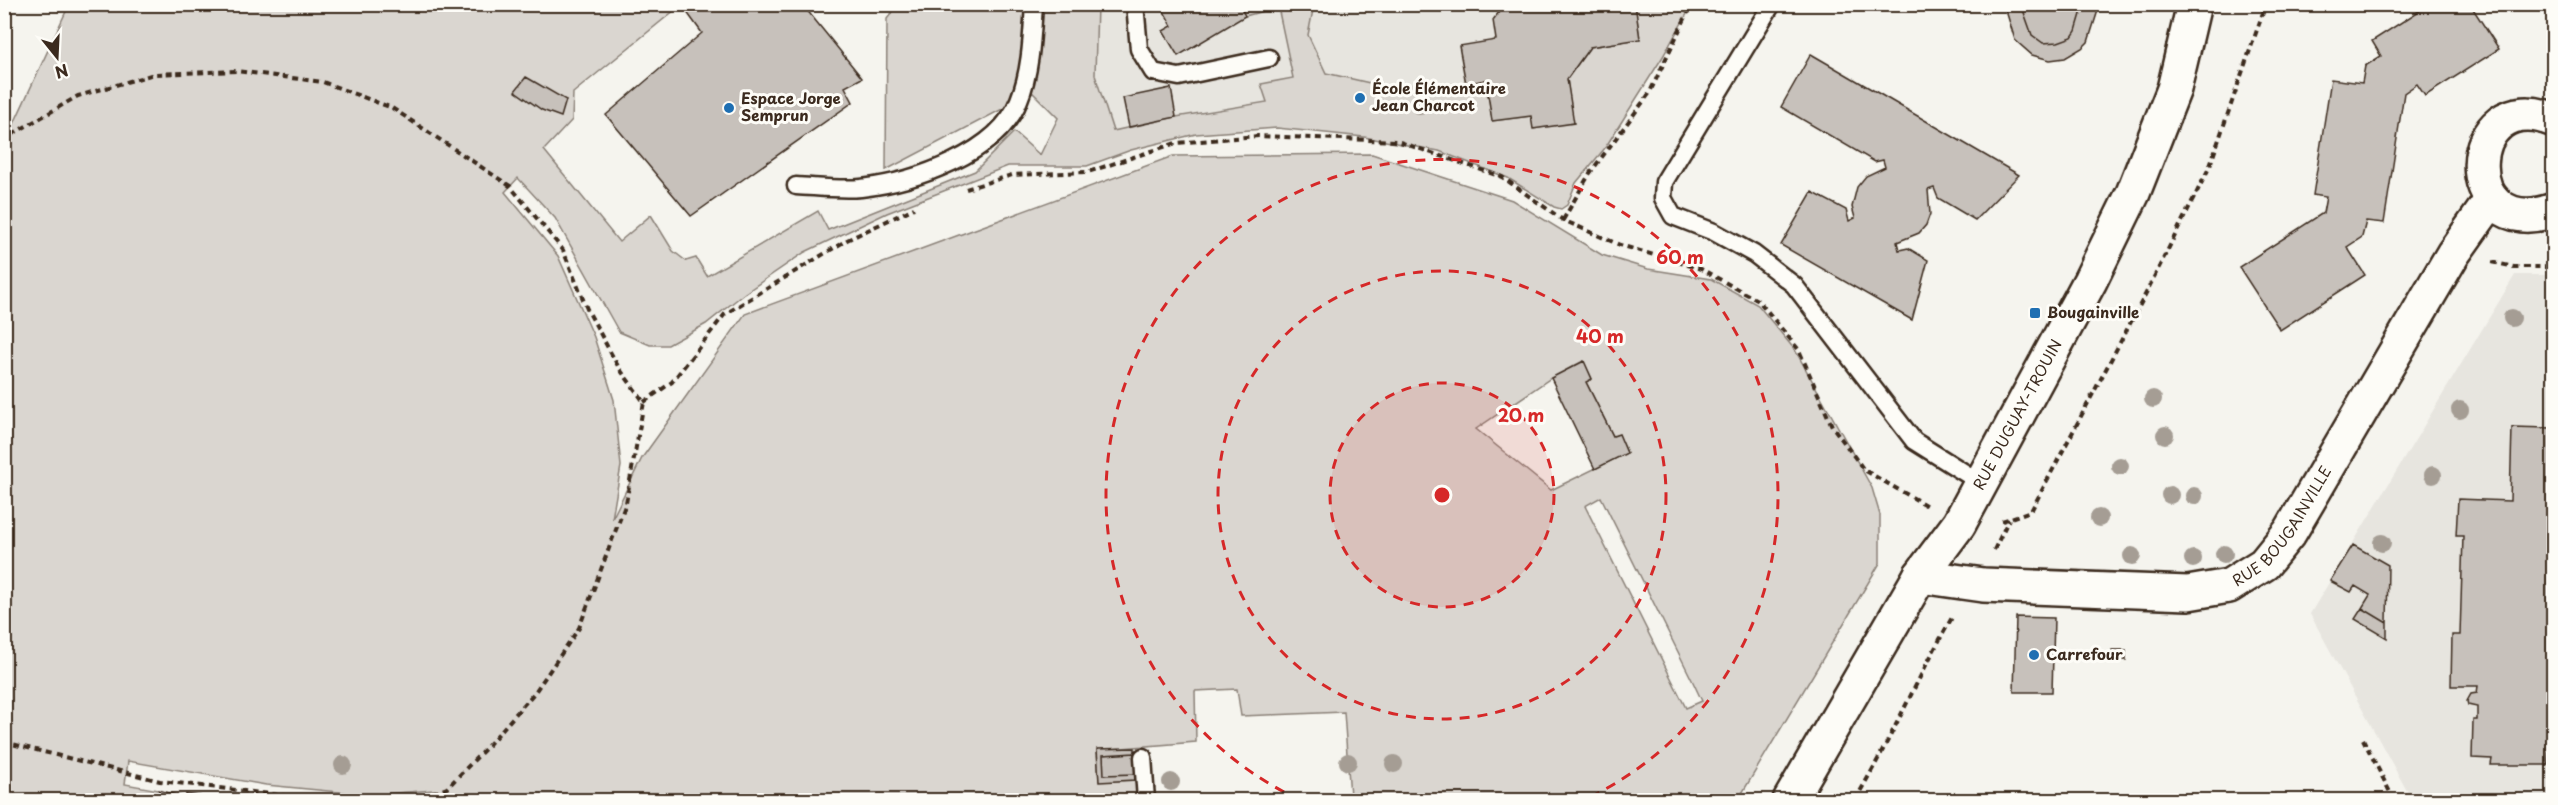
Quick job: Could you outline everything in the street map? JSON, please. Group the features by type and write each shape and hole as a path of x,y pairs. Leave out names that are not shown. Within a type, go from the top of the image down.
{"street":[{"name":"RUE DUGUAY-TROUIN","path":"1790,801 1920,576 1959,524 2090,280 2133,193 2174,89 2194,4"},
{"path":"2553,120 2542,115 2526,114 2510,118 2497,126 2487,139 2480,154 2483,185 2492,198 2506,210 2522,216 2540,215 2553,210"},
{"name":"RUE BOUGAINVILLE","path":"1920,576 1983,585 2188,593 2229,586 2264,564 2290,532 2453,254 2492,198"}],"lane":[{"path":"796,186 860,188 913,178 956,160 1000,131 1019,101 1031,46 1034,4"},
{"path":"1135,4 1138,49 1153,72 1179,77 1269,58"},
{"path":"1772,4 1664,182 1663,198 1673,216 1714,232 1754,254 1794,285 1914,441 1981,483"},
{"path":"1143,757 1146,801"}],"path":[{"path":"1563,220 1590,173 1649,94 1692,4"},
{"path":"957,191 1012,175 1088,172 1176,143 1258,136 1397,141 1502,177 1563,220 1620,245 1701,269 1760,302 1799,350 1832,426 1864,470 1959,524 1979,530 2031,511 2204,178 2266,4"},
{"path":"4,141 78,96 154,74 237,71 323,82 392,108 510,186 563,249 587,309 619,368 644,402"},
{"path":"420,800 447,788 486,749 535,692 579,628 626,503 644,402 672,382 725,314 847,240 915,207"},
{"path":"2453,254 2514,267 2553,267"},
{"path":"1990,559 2009,519"},
{"path":"1855,801 1879,761 1935,648 1956,612"},
{"path":"2363,739 2394,801"},
{"path":"4,742 160,781 320,801"}],"shaded area":[{"path":"69,5 681,5 573,93 572,120 544,150 619,242 651,215 673,251 686,261 696,258 707,276 818,211 828,230 975,171 1014,132 1040,155 1058,118 1033,93 886,170 887,19 898,5 1097,5 1095,75 1113,131 1176,117 1267,102 1261,84 1293,78 1278,7 1245,16 1239,5 1314,5 1308,35 1326,73 1383,86 1466,84 1486,80 1492,121 1531,116 1534,129 1573,122 1567,79 1590,47 1640,39 1635,5 1692,5 1662,58 1605,148 1576,183 1567,205 1561,209 1554,207 1508,178 1439,151 1364,137 1277,128 1196,134 1131,150 1087,166 1008,166 887,213 805,252 745,293 706,324 668,345 650,345 619,332 555,218 518,178 505,192 558,256 594,337 614,400 621,466 612,519 642,458 745,314 1173,156 1372,154 1512,200 1602,255 1648,269 1711,279 1758,305 1795,350 1872,488 1880,515 1880,563 1738,800 1364,800 1363,795 1350,796 1344,712 1241,716 1237,689 1195,691 1196,742 1097,750 1099,781 1136,780 1138,800 425,800 435,790 370,795 266,785 128,761 125,784 159,790 157,800 5,800 5,143","holes":["1583,361 1592,379 1586,382 1613,436 1619,435 1627,453 1551,490 1476,429 1551,378","1601,497 1693,682 1702,701 1686,708 1585,506"]},
{"name":"École Élémentaire Jean Charcot","path":"1096,5 1678,5 1637,86 1504,162 1291,110 1086,149"},
{"path":"2515,275 2553,275 2553,800 2412,800 2310,614"}],"building":[{"name":"Espace Jorge Semprun","path":"681,4 802,4 862,78 845,87 853,102 691,216 606,115 702,33"},
{"path":"1160,4 1239,4 1245,16 1178,56 1163,31 1172,26"},
{"path":"1505,4 1635,4 1640,39 1590,47 1567,79 1574,123 1533,129 1531,116 1492,121 1486,80 1466,84 1459,46 1496,40 1493,20"},
{"path":"2004,4 2021,4 2032,35 2043,43 2058,42 2072,37 2084,4 2100,4 2088,42 2065,58 2050,60 2032,55 2015,40"},
{"path":"2021,4 2084,4 2072,37 2058,42 2043,43 2032,35"},
{"path":"2430,4 2470,4 2499,49 2425,96 2417,84 2404,93 2384,223 2366,221 2362,237 2347,247 2365,275 2280,330 2239,267 2323,213 2326,197 2313,195 2331,79 2362,83 2365,66 2381,56 2372,41"},
{"path":"1811,54 2019,175 1975,220 1938,198 1934,188 1928,190 1930,214 1926,225 1919,233 1897,242 1899,250 1908,248 1928,260 1912,320 1781,245 1812,192 1846,210 1849,221 1855,218 1852,207 1857,187 1866,176 1885,167 1883,160 1875,162 1781,107"},
{"path":"526,77 566,100 561,117 542,110 515,91"},
{"path":"1171,88 1176,117 1129,127 1123,98"},
{"path":"1584,361 1592,379 1586,382 1613,436 1619,434 1627,453 1595,469 1551,378"},
{"path":"2512,427 2554,428 2554,741 2549,740 2548,765 2491,765 2492,759 2472,758 2473,720 2477,720 2477,707 2468,705 2467,701 2471,694 2477,693 2478,686 2451,686 2452,635 2460,635 2463,536 2456,536 2458,499 2510,501"},
{"path":"2353,545 2388,565 2387,623 2362,608 2370,595 2355,586 2351,592 2330,581"},
{"path":"2362,608 2387,623 2387,638 2355,619"},
{"name":"Carrefour","path":"2016,617 2054,618 2052,692 2014,692"},
{"path":"2112,650 2126,650 2126,660 2112,660"},
{"path":"1135,748 1135,753 1103,755 1104,775 1136,774 1136,780 1099,782 1097,749"},
{"path":"1135,753 1136,774 1104,775 1103,755"},
{"path":"159,790 186,798 186,794 200,796 199,800 157,800"},
{"path":"1364,795 1364,800 1249,800 1350,796"},
{"path":"1364,795 1364,800 1249,800 1350,796"}],"place":[{"name":"École Élémentaire Jean Charcot","path":"1360,98"},
{"name":"Espace Jorge Semprun","path":"729,108"},
{"name":"Bougainville","path":"2035,313"},
{"name":"Carrefour","path":"2034,655"}]}
